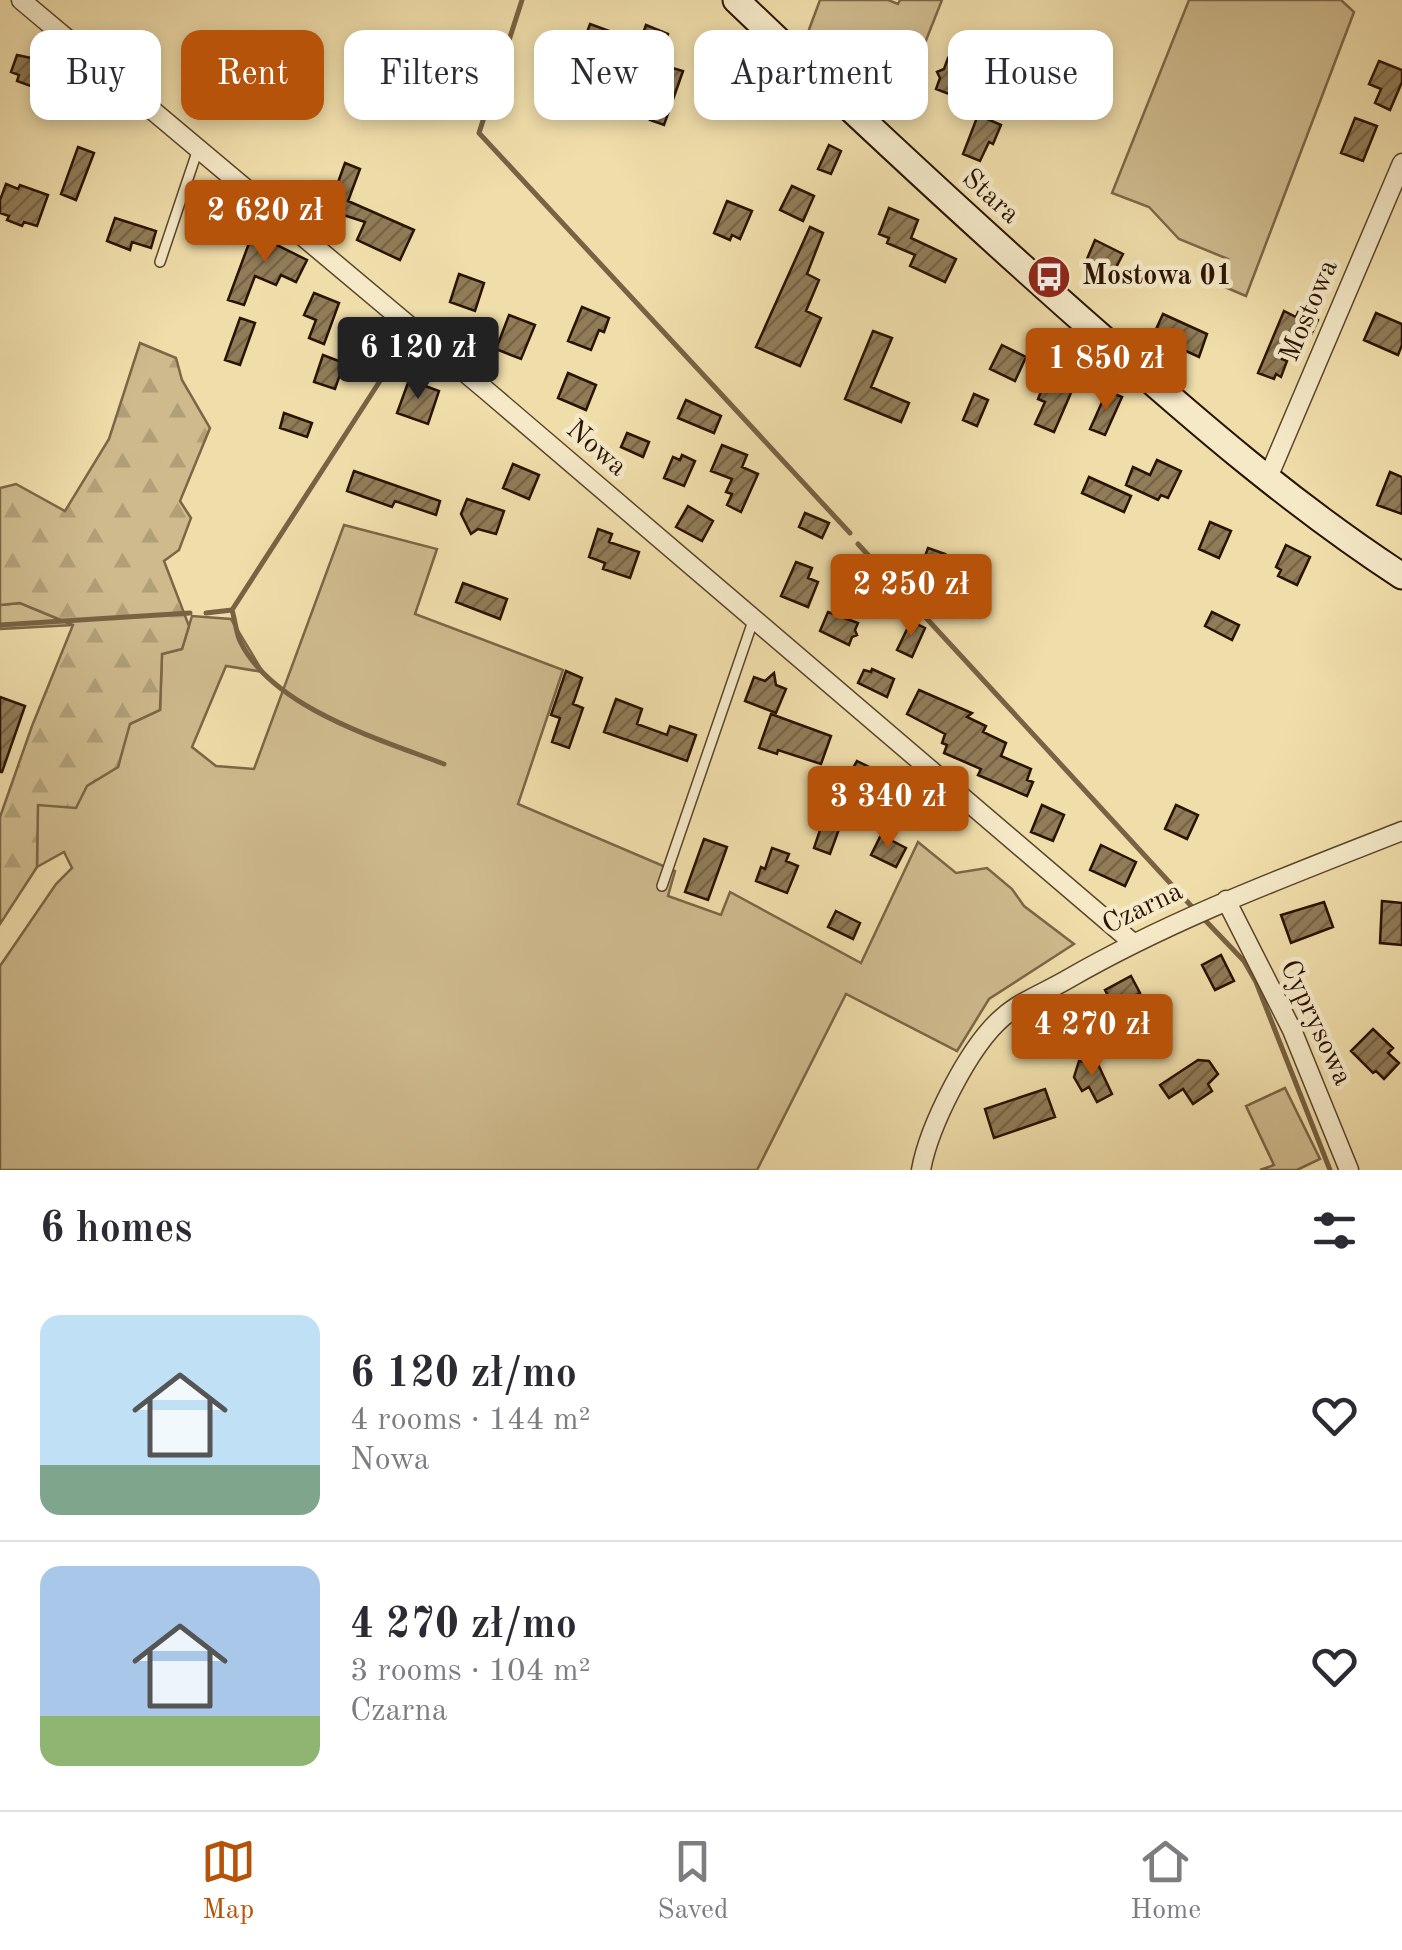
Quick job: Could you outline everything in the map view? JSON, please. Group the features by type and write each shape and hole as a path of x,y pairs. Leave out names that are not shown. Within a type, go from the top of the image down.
{"street":[{"name":"Nowa","path":"21,0 1132,942"},
{"name":"Stara","path":"736,0 1039,282 1267,480 1402,576"},
{"name":"Mostowa","path":"1267,480 1402,163"},
{"name":"Czarna","path":"921,1170 950,1095 974,1052 1003,1017 1132,942 1226,900 1402,831"},
{"name":"Cyprysowa","path":"1226,900 1292,1030 1349,1170"}],"lane":[{"path":"160,262 198,149"},
{"path":"662,886 753,621"}],"green space":[{"path":"820,0 888,0 898,4 900,0 942,0 928,35 928,30 809,30"},
{"path":"1189,0 1341,0 1354,12 1246,296 1220,285 1228,259 1179,239 1149,207 1112,193"},
{"path":"140,343 176,358 182,380 210,428 180,501 191,518 179,550 164,561 189,626 182,649 162,654 160,710 130,724 118,767 87,786 76,808 38,805 37,867 0,924 0,817 73,625 20,603 0,605 0,488 16,484 65,511 109,439"},
{"path":"344,525 437,549 415,614 563,670 518,804 675,871 668,896 721,915 730,892 861,963 918,842 956,873 987,868 1012,889 1024,906 1074,944 989,999 957,1051 846,994 757,1170 0,1170 0,966 56,884 72,868 64,852 37,867 37,805 86,786 118,767 129,724 160,710 162,654 182,649 192,616 231,619 263,672 226,666 192,747 216,766 254,769"},
{"path":"20,603 73,625 0,629 0,605"},
{"path":"1285,1088 1320,1159 1297,1170 1260,1170 1274,1165 1246,1106"}],"building":[{"path":"17,55 30,58 30,86 17,81 19,75 11,72"},
{"path":"948,58 948,94 936,89 940,78 937,72 944,69"},
{"path":"1379,61 1402,70 1402,82 1390,110 1375,103 1381,89 1369,84"},
{"path":"674,68 683,71 674,97"},
{"path":"1355,118 1377,126 1363,161 1341,153"},
{"path":"976,120 1001,125 980,161 963,154"},
{"path":"829,145 841,151 831,174 818,169"},
{"path":"78,147 94,153 76,200 61,194"},
{"path":"345,163 360,169 348,201 414,230 400,260 357,240 365,222 328,210"},
{"path":"6,184 48,195 37,226 24,222 22,226 0,213"},
{"path":"792,186 814,196 803,221 780,210"},
{"path":"206,199 233,208 222,240 200,232 202,226 197,224"},
{"path":"727,201 752,211 740,239 732,235 730,240 714,233"},
{"path":"889,208 918,220 911,238 956,259 945,282 910,266 915,255 887,243 889,238 879,234"},
{"path":"115,218 156,231 151,248 132,242 130,250 107,241"},
{"path":"255,227 269,233 267,240 307,260 296,282 281,275 276,285 255,276 244,305 228,300"},
{"path":"810,227 823,233 807,274 819,280 806,311 821,318 800,366 756,347"},
{"path":"1095,240 1123,254 1110,279 1084,266"},
{"path":"459,274 484,283 475,311 450,302"},
{"path":"314,293 339,303 324,344 309,338 316,320 304,315"},
{"path":"582,307 609,318 591,350 568,341"},
{"path":"1299,310 1318,320 1311,335 1295,327 1282,359 1287,361 1281,377 1276,374 1274,379 1258,373 1284,311 1296,317"},
{"path":"1376,313 1402,324 1398,355 1364,340"},
{"path":"1163,314 1207,334 1199,357 1153,336"},
{"path":"509,315 535,325 521,359 496,349"},
{"path":"240,318 255,323 240,365 225,360"},
{"path":"365,327 391,338 381,360 374,357 371,363 352,356"},
{"path":"873,331 892,338 871,387 909,403 901,422 845,399"},
{"path":"1002,345 1026,357 1015,381 990,369"},
{"path":"323,355 344,363 335,389 314,382"},
{"path":"1051,368 1077,379 1054,432 1035,424 1045,402 1038,399"},
{"path":"568,373 596,385 586,410 558,398"},
{"path":"409,380 439,391 428,424 397,413"},
{"path":"1107,391 1122,397 1105,435 1090,429"},
{"path":"974,394 988,400 977,426 963,420"},
{"path":"686,400 721,416 714,433 678,418"},
{"path":"284,413 312,423 307,437 280,428"},
{"path":"627,433 649,442 643,457 621,447"},
{"path":"722,445 747,455 742,467 758,474 741,512 727,505 732,494 726,492 732,479 711,471"},
{"path":"682,455 695,461 684,486 664,478 673,457 680,460"},
{"path":"1157,460 1181,471 1168,498 1161,495 1158,500 1126,485 1133,467 1150,475"},
{"path":"513,464 539,475 529,499 503,488"},
{"path":"354,471 440,501 436,515 395,501 392,507 347,491"},
{"path":"1390,472 1402,477 1402,514 1377,505"},
{"path":"1089,477 1131,496 1124,512 1082,493"},
{"path":"467,499 504,511 496,534 478,529 471,534 461,514"},
{"path":"688,506 713,521 702,541 676,527"},
{"path":"805,513 829,523 822,538 799,527"},
{"path":"1210,522 1231,531 1219,558 1199,549"},
{"path":"598,529 612,534 609,542 639,552 630,578 603,569 605,563 589,557"},
{"path":"1286,545 1310,557 1297,585 1278,576 1281,570 1276,567"},
{"path":"928,548 945,554 942,560 950,563 941,587 917,578"},
{"path":"796,562 812,568 808,578 818,582 808,607 781,596"},
{"path":"463,583 507,599 500,619 456,602"},
{"path":"828,612 858,623 857,635 849,645 820,631"},
{"path":"1212,612 1239,625 1232,640 1205,626"},
{"path":"911,621 925,628 912,657 897,650"},
{"path":"872,669 894,679 887,697 858,683 864,670"},
{"path":"566,671 582,678 573,704 583,708 569,748 552,742 560,718 551,715"},
{"path":"774,673 776,685 786,689 776,713 745,701 754,677 765,681"},
{"path":"919,690 972,713 967,717 986,726 983,732 1006,743 1001,756 1031,769 1027,780 1033,782 1027,796 978,775 981,769 944,753 945,734 907,714"},
{"path":"0,697 25,706 2,772 0,772"},
{"path":"616,699 642,709 637,724 667,735 670,726 696,735 687,761 604,732"},
{"path":"771,714 831,736 821,764 759,748"},
{"path":"857,761 875,770 869,788 856,812 847,807 830,854 814,848 824,818"},
{"path":"1042,805 1064,815 1053,841 1031,832"},
{"path":"1176,805 1198,815 1187,839 1165,829"},
{"path":"881,835 906,848 896,867 871,855"},
{"path":"704,839 727,847 708,900 685,892"},
{"path":"1101,845 1136,862 1125,886 1090,870"},
{"path":"772,848 789,854 786,861 798,866 787,893 756,881"},
{"path":"1382,901 1402,903 1402,945 1380,943"},
{"path":"1324,902 1333,927 1291,943 1281,915"},
{"path":"836,911 860,923 853,939 828,927"},
{"path":"1221,955 1234,981 1215,990 1202,965"},
{"path":"1131,976 1140,993 1115,1008 1105,990"},
{"path":"1373,1029 1393,1048 1388,1053 1399,1063 1384,1079 1351,1051"},
{"path":"1095,1058 1112,1094 1097,1102 1089,1087 1082,1091 1074,1077 1079,1061"},
{"path":"1198,1060 1209,1061 1218,1074 1208,1084 1212,1091 1193,1104 1183,1089 1169,1098 1160,1085"},
{"path":"1045,1089 1055,1117 994,1138 985,1109"}],"waterway":[{"path":"522,0 479,133 850,533"},
{"path":"206,613 232,610 389,367"},
{"path":"858,544 1194,909"},
{"path":"232,610 240,641 276,685 301,703 359,732 444,764"},
{"path":"0,625 190,613"},
{"path":"1202,917 1244,961 1256,982 1330,1170"}],"place":[{"name":"Mostowa 01","path":"1049,277"}]}
